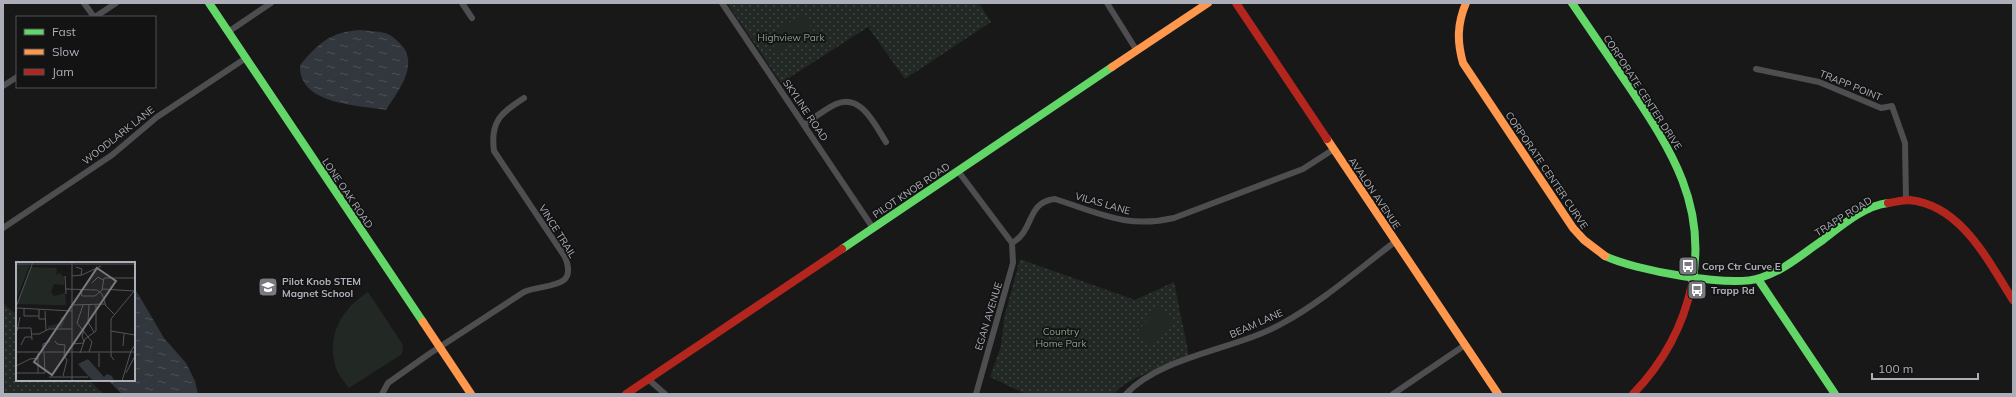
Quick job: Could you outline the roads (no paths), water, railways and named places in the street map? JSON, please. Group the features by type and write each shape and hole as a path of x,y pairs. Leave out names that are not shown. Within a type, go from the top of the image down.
{"street":[{"path":"84,3 93,16"},
{"path":"96,16 116,3"},
{"name":"LONE OAK ROAD","path":"209,3 471,394"},
{"path":"228,32 271,3"},
{"path":"462,3 472,18"},
{"name":"SKYLINE ROAD","path":"722,3 873,228"},
{"path":"1107,3 1137,51"},
{"name":"PILOT KNOB ROAD","path":"626,394 1208,3"},
{"name":"AVALON AVENUE","path":"1236,3 1498,394"},
{"name":"CORPORATE CENTER CURVE","path":"1466,3 1460,16 1457,32 1458,48 1463,62 1578,233 1587,244 1604,256 1624,265 1695,276"},
{"name":"CORPORATE CENTER DRIVE","path":"1572,3 1663,138 1677,162 1687,187 1695,218 1697,248 1695,276 1682,322 1659,364 1633,394"},
{"name":"WOODLARK LANE","path":"3,228 112,155 157,117 246,58"},
{"name":"TRAPP POINT","path":"1756,69 1819,82 1881,108 1892,106 1905,143 1906,200"},
{"path":"3,86 16,78"},
{"name":"VINCE TRAIL","path":"440,348 524,292 531,289 555,286 562,282 567,275 569,267 565,257 494,151 493,138 498,118 506,110 524,98"},
{"path":"804,125 837,103 852,102 864,109 886,142"},
{"name":"VILAS LANE","path":"1012,243 1022,237 1036,209 1045,200 1055,199 1122,221 1139,223 1157,222 1174,218 1303,169 1334,149"},
{"path":"958,171 1012,243"},
{"name":"TRAPP ROAD","path":"1695,276 1735,281 1758,279 1776,272 1867,210 1884,203 1906,200 1922,201 1939,207 1963,226 2013,300"},
{"name":"BEAM LANE","path":"1126,394 1148,376 1176,364 1253,337 1282,324 1310,306 1396,241"},
{"name":"EGAN AVENUE","path":"976,394 1014,263 1012,243"},
{"path":"1758,279 1835,394"},
{"path":"1393,394 1466,345"},
{"path":"382,394 386,386 392,380 440,348"},
{"path":"648,379 665,394"}],"water":[{"path":"360,30 382,32 390,35 404,48 407,56 407,72 404,80 386,110 332,101 309,88 302,78 300,65 319,45 341,33"},
{"path":"135,289 164,338 186,363 195,381 198,394 122,394 109,381 135,381"}],"place":[{"name":"Corp Ctr Curve E","path":"1688,266"},
{"name":"Pilot Knob STEM Magnet School","path":"268,287"},
{"name":"Trapp Rd","path":"1697,290"}],"park label":[{"name":"Highview Park","path":"791,37"},
{"name":"Country Home Park","path":"1061,336"}]}
